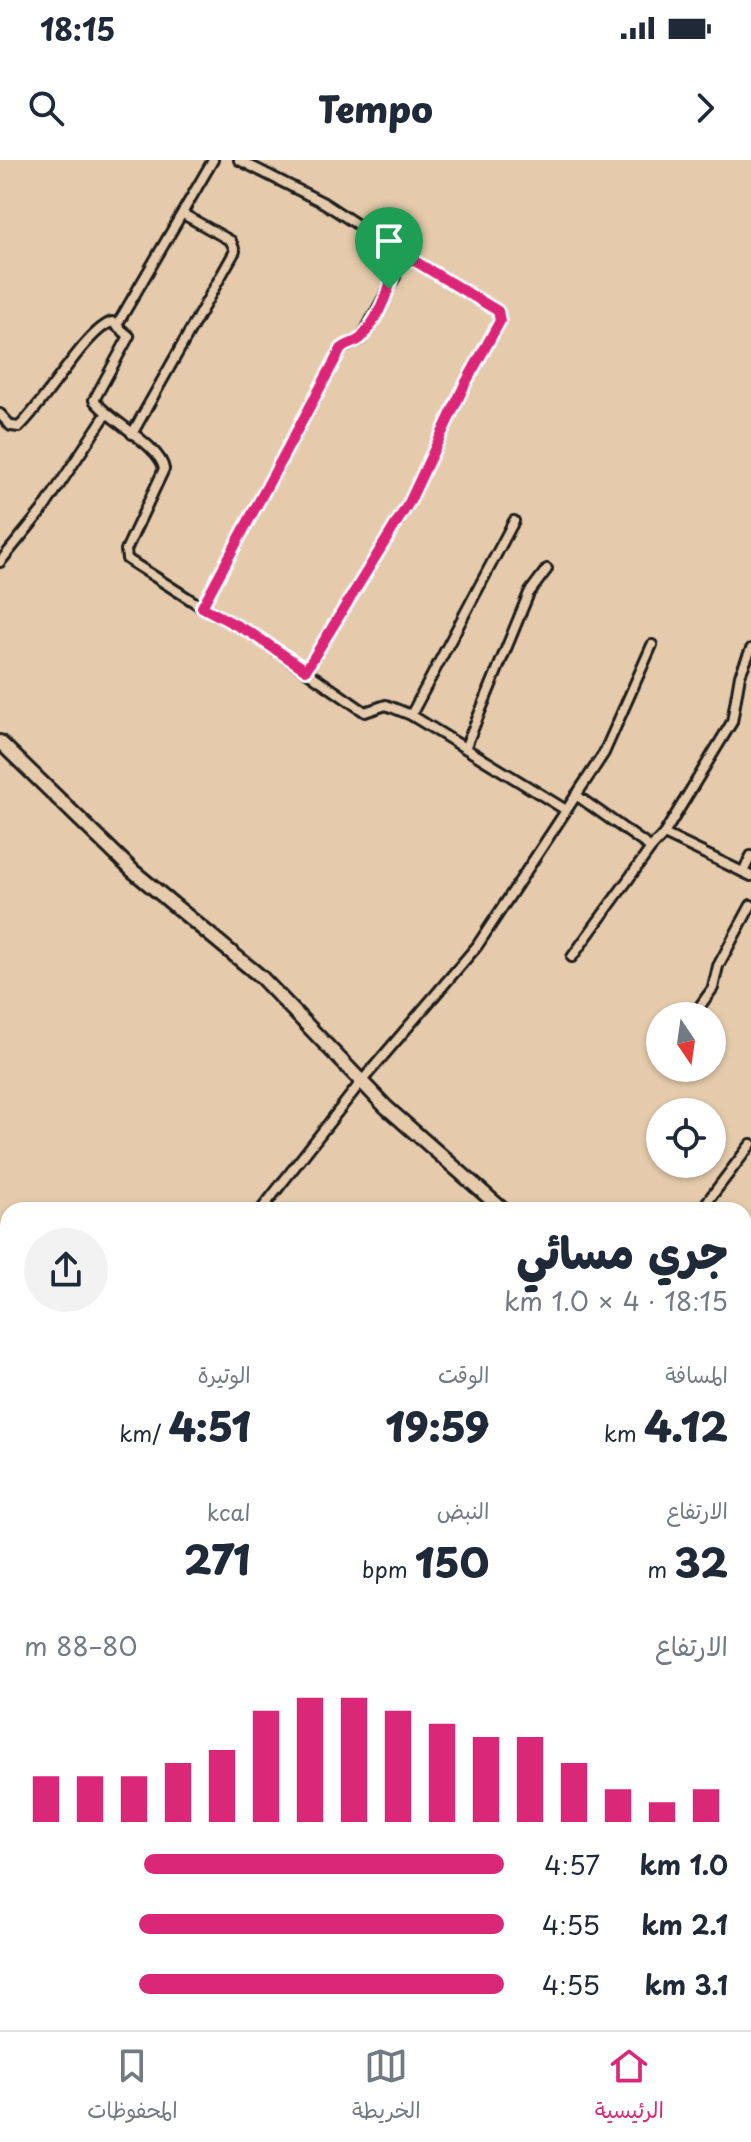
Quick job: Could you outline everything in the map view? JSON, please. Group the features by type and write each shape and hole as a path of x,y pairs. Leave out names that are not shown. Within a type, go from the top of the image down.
{"street":[{"path":"117,325 213,160"},
{"path":"239,160 310,195 498,311 500,321 465,384 410,501 306,670"},
{"path":"132,434 235,251 231,241 183,214"},
{"path":"202,607 341,349 361,339 389,289 397,272 398,251"},
{"path":"0,414 11,426 19,427 65,373 82,345 109,323 117,325 129,336 94,396 95,402 162,461 164,469 125,555 202,607 251,633 365,712 386,705 411,715 566,810"},
{"path":"0,562 44,508 107,413"},
{"path":"411,715 514,521"},
{"path":"466,746 529,593 547,569"},
{"path":"267,1202 361,1082 477,946 604,753 652,645"},
{"path":"572,957 664,834 732,722 740,675 751,649"},
{"path":"0,742 133,871 261,977 361,1082 494,1202"},
{"path":"576,795 651,848"},
{"path":"664,834 747,874 751,856"},
{"path":"703,1002 713,988 718,966 751,905"},
{"path":"707,1202 751,1144"}],"route":[{"path":"398,251 498,311 500,321 428,458 410,501 306,670 251,633 202,607 293,444 341,349 361,339 389,289 397,272 398,251"}]}
